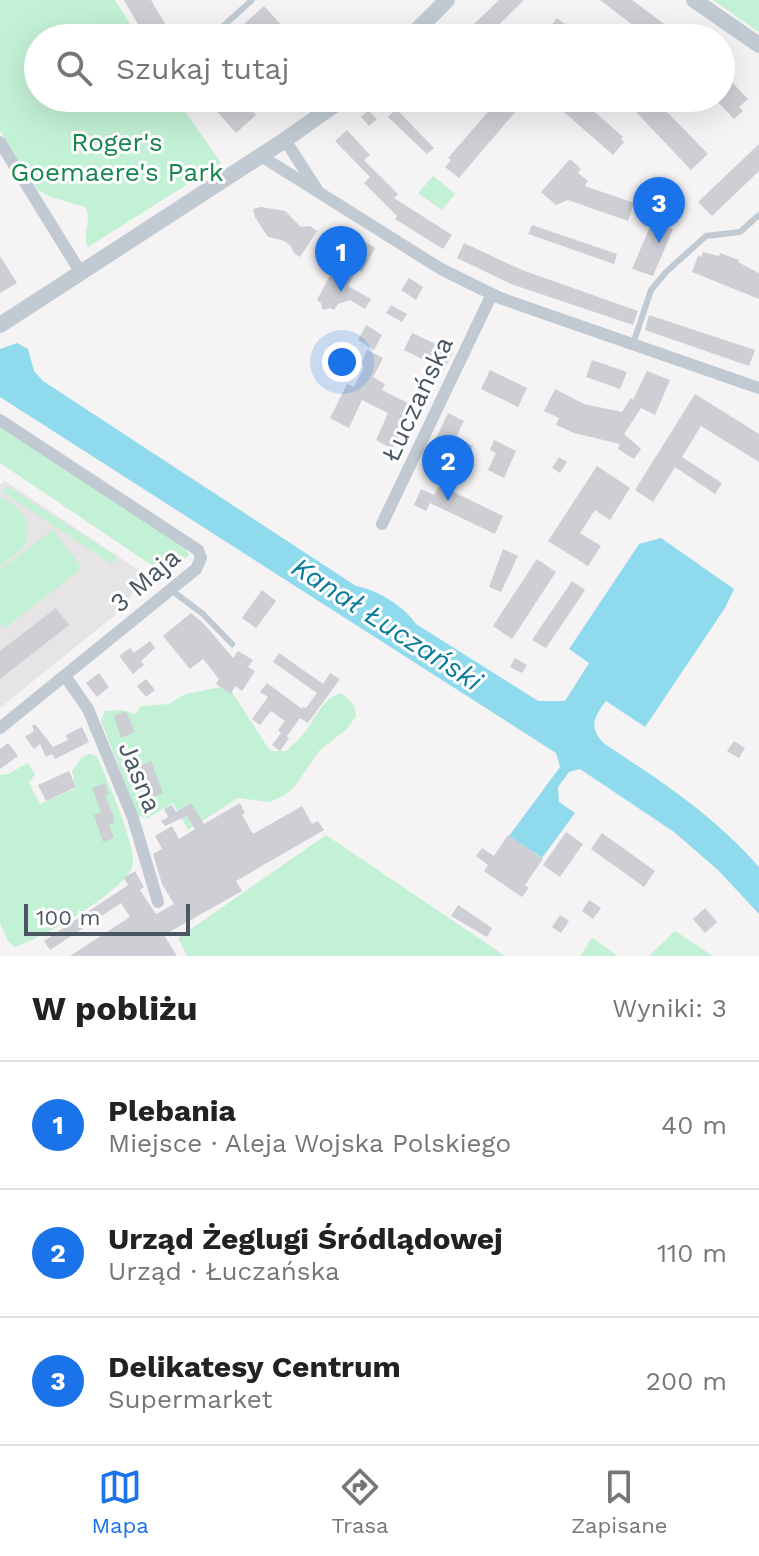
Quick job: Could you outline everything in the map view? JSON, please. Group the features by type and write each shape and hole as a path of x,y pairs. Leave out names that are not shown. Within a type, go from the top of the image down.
{"street":[{"path":"423,24 447,0"},
{"path":"694,0 729,24"},
{"path":"735,28 759,45"},
{"path":"0,325 324,112"},
{"path":"285,140 318,191"},
{"path":"0,142 81,273"},
{"path":"261,156 441,269 492,294 759,388"},
{"name":"Łuczańska","path":"382,524 492,294"},
{"name":"3 Maja","path":"0,420 198,550 201,558 196,569 0,728"},
{"name":"Jasna","path":"65,676 88,709 133,818 158,902"}],"lane":[{"path":"225,24 252,0"},
{"path":"633,344 651,290 666,272 706,236 740,232 759,215"},
{"path":"171,590 203,614 232,644"}],"shaded area":[{"path":"5,481 143,573 126,606 0,708 0,485"}],"green space":[{"name":"Roger's Goemaere's Park","path":"0,0 115,0 130,24 24,24 24,112 186,112 221,163 88,247 85,207 38,190 0,131"},
{"path":"713,0 759,0 759,32 757,31"},
{"path":"433,176 455,194 442,210 418,193"},
{"path":"0,426 184,546 189,555 139,599 156,568 0,463"},
{"path":"7,486 117,557 112,564 3,492"},
{"path":"0,498 23,515 28,536 23,547 0,566"},
{"path":"53,530 82,568 4,629 0,624 0,570"},
{"path":"221,687 232,692 270,751 286,751 335,695 342,693 354,705 356,716 348,728 319,751 296,785 270,802 238,798 188,830 173,803 148,818 138,816 101,721 105,711 121,710 135,714 141,706 169,704 185,694"},
{"path":"89,754 97,756 120,813 131,846 132,868 125,878 97,901 61,925 15,947 8,941 0,923 0,775 28,763 35,774 29,783 40,804 76,788 72,771 81,758"},
{"path":"326,835 505,956 187,956 178,938"},
{"path":"675,931 713,956 649,956"},
{"path":"592,938 618,956 580,956"}],"water":[{"name":"Kanał Łuczański","path":"17,343 28,349 34,371 43,381 356,586 389,600 405,611 416,624 538,701 565,701 589,663 569,649 639,544 661,538 734,589 725,608 645,727 606,701 594,723 597,734 606,745 705,815 759,867 759,914 718,870 674,832 580,769 569,772 558,787 559,802 575,813 542,858 509,836 560,767 556,753 0,397 0,349"}],"building":[{"path":"124,0 151,0 165,24 138,24"},
{"path":"499,0 524,0 499,24 474,24"},
{"path":"600,0 632,0 664,24 632,24"},
{"path":"264,6 280,24 244,24"},
{"path":"735,86 748,99 739,107 743,111 734,119 727,112 735,112"},
{"path":"217,112 253,112 256,115 236,133"},
{"path":"370,112 377,119 369,126 361,117"},
{"path":"393,112 399,112 434,148 427,154 388,117"},
{"path":"488,112 515,112 459,178 445,167 451,160 448,158"},
{"path":"564,112 595,112 623,137 624,142 613,155"},
{"path":"636,112 667,112 708,154 691,170"},
{"path":"347,130 370,155 364,160 398,194 394,198 452,235 443,249 395,219 397,216 364,183 370,177 335,141"},
{"path":"759,144 759,171 712,216 698,202"},
{"path":"570,159 581,169 578,173 588,181 585,186 634,203 628,221 568,200 556,205 541,192"},
{"path":"261,207 285,211 301,227 310,226 317,231 300,257 282,240 268,237 253,209"},
{"path":"652,222 673,229 653,276 632,269"},
{"path":"532,225 617,254 614,264 528,234"},
{"path":"366,242 375,248 362,272 358,269 348,286 371,299 365,309 350,300 338,304 334,310 323,310 317,300 329,277 348,249 354,253 358,246 362,249"},
{"path":"464,243 522,270 638,311 633,325 511,284 457,258"},
{"path":"703,252 719,256 720,253 739,260 759,273 759,299 692,272 698,256 701,257"},
{"path":"0,256 17,283 0,293"},
{"path":"409,278 423,287 416,300 401,290"},
{"path":"391,305 407,314 402,322 386,313"},
{"path":"649,315 755,350 749,366 645,330"},
{"path":"366,325 382,335 374,350 358,340"},
{"path":"412,333 453,352 444,370 404,350"},
{"path":"367,350 383,358 373,377 385,384 382,390 410,404 397,431 401,433 392,449 376,440 388,413 362,400 349,428 330,418 347,384 354,387 364,367 360,365"},
{"path":"592,360 627,372 620,389 586,377"},
{"path":"490,370 527,388 518,407 481,389"},
{"path":"647,371 670,380 655,415 641,408 624,434 641,449 634,459 618,449 620,444 574,433 556,425 559,418 544,411 555,389 584,404 622,412 631,398 633,400"},
{"path":"695,394 759,434 759,462 701,426 682,457 722,483 715,494 675,467 653,502 635,490"},
{"path":"448,413 464,421 456,437 473,446 466,461 433,445"},
{"path":"494,440 516,451 504,478 488,470 496,453 490,450"},
{"path":"559,457 567,462 560,473 552,468"},
{"path":"597,466 630,488 610,520 595,510 580,533 601,546 588,566 548,541"},
{"path":"439,485 503,516 495,534 430,503 426,511 414,505 421,489 434,495"},
{"path":"503,549 518,556 501,592 489,587"},
{"path":"537,559 556,572 512,639 493,626"},
{"path":"572,581 585,590 546,648 532,640"},
{"path":"262,590 276,601 256,628 242,618"},
{"path":"56,608 69,625 0,679 0,651"},
{"path":"191,613 233,658 238,651 253,660 248,667 255,671 242,691 235,686 231,694 216,684 219,679 203,659 190,669 163,636"},
{"path":"150,641 155,648 141,661 144,665 133,674 119,656 130,648 134,653"},
{"path":"279,653 323,684 330,673 340,679 308,723 300,718 285,735 289,738 280,751 272,745 285,721 271,711 260,725 252,719 268,697 260,692 267,683 302,709 317,693 273,662"},
{"path":"515,658 527,665 522,673 510,667"},
{"path":"99,673 109,687 97,697 86,683"},
{"path":"146,679 155,690 146,697 137,686"},
{"path":"126,711 135,732 121,738 114,716"},
{"path":"35,724 53,747 68,740 66,735 82,727 89,742 55,759 52,754 46,757 40,744 34,749 25,737 34,731 32,726"},
{"path":"734,741 745,748 739,758 727,751"},
{"path":"8,743 18,756 0,769 0,749"},
{"path":"151,761 163,793 150,799 135,768"},
{"path":"69,771 76,787 46,801 38,785"},
{"path":"105,783 109,794 105,796 114,817 114,823 109,825 114,838 103,842 94,815 101,812 92,788"},
{"path":"191,803 204,824 240,803 245,813 242,815 253,834 302,806 312,824 318,821 324,830 236,881 242,891 164,935 177,956 70,956 130,917 121,903 50,950 44,941 128,885 124,878 135,871 144,887 140,890 156,914 174,904 162,884 153,854 162,849 155,836 172,826 179,839 195,829 187,816 165,826 161,821 168,817 164,809 172,805 176,812"},
{"path":"566,832 583,844 560,877 543,865"},
{"path":"602,833 655,871 644,887 591,849"},
{"path":"508,835 543,859 525,885 529,888 522,897 484,871 488,865 476,856 482,848 494,856"},
{"path":"589,900 601,908 593,919 582,911"},
{"path":"458,905 492,928 487,937 451,916"},
{"path":"705,908 717,922 705,933 693,919"},
{"path":"560,915 569,921 561,933 552,927"}],"place":[{"name":"Delikatesy Centrum","path":"659,243"},
{"name":"Plebania","path":"341,292"},
{"name":"Urząd Żeglugi Śródlądowej","path":"448,501"}]}
